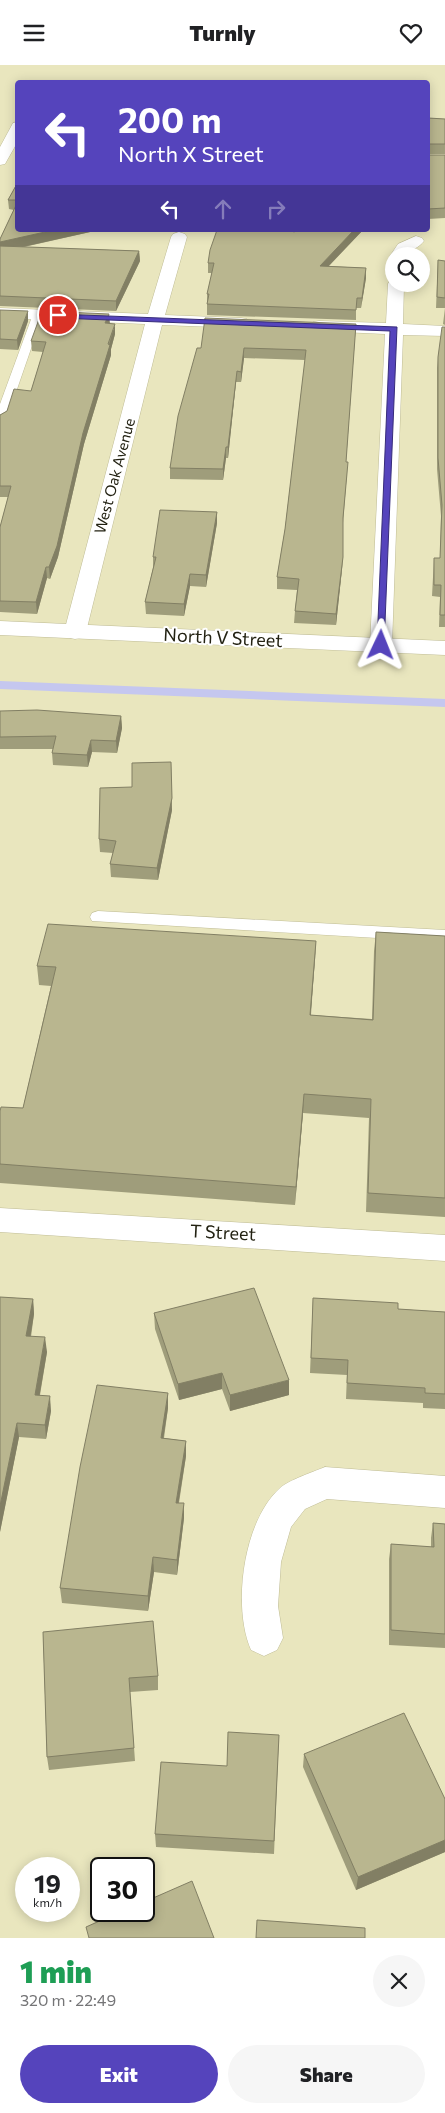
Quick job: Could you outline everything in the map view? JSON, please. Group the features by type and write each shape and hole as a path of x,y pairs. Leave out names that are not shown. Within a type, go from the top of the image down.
{"street":[{"path":"0,161 14,142 14,119"},
{"name":"West Oak Avenue","path":"75,632 179,237"},
{"path":"404,247 416,241"},
{"path":"381,645 396,292"},
{"path":"0,313 258,324"},
{"path":"306,326 445,331"},
{"name":"North V Street","path":"0,628 445,648"},
{"name":"T Street","path":"0,1220 445,1248"},
{"path":"264,1638 260,1606 263,1562 275,1520 293,1498 325,1483 445,1492"}],"lane":[{"path":"0,421 38,314"},
{"path":"98,917 445,936"}],"building":[{"path":"430,118 445,119 445,144 430,144"},
{"path":"430,155 445,155 445,208 430,209"},
{"path":"15,187 15,200 8,200"},
{"path":"15,207 15,232 45,232 0,242"},
{"path":"216,232 352,232 320,266 366,268 362,298 357,298 356,310 207,304 209,294 207,294 214,263 208,263"},
{"path":"0,246 139,251 116,301 0,296"},
{"path":"438,260 445,261 445,298 437,297"},
{"path":"0,310 28,311 17,340 0,339"},
{"path":"42,311 109,314 105,323 115,324 83,433 57,546 49,567 46,567 36,602 0,601 0,527 11,486 0,486 0,415 7,411 14,389 31,391 46,342 31,341"},
{"path":"205,318 356,324 346,462 348,462 343,518 343,557 336,614 295,611 299,579 277,577 285,529 306,350 244,348 241,372 237,371 228,447 226,447 223,469 170,468 178,416 197,348 201,348"},
{"path":"442,327 445,327 445,615 440,615 441,585 434,585 434,558 440,558 442,505 438,458 438,357"},
{"path":"160,510 217,512 206,575 190,574 184,604 145,602 156,557 153,557"},
{"path":"37,710 121,716 116,741 91,740 87,755 52,753 56,736 0,737 0,711"},
{"path":"171,762 172,798 157,868 110,864 116,841 99,839 100,788 132,787 132,763"},
{"path":"48,924 316,941 310,1015 373,1020 376,932 445,936 445,1198 368,1193 371,1099 304,1094 296,1187 0,1164 1,1107 23,1108 56,967 37,966"},
{"path":"254,1288 289,1380 230,1395 222,1373 178,1384 154,1313"},
{"path":"0,1297 33,1299 26,1336 45,1337 35,1395 50,1396 45,1425 17,1423 0,1506"},
{"path":"313,1298 398,1303 398,1309 445,1312 445,1394 425,1393 425,1388 347,1383 348,1360 311,1358"},
{"path":"97,1385 168,1393 161,1438 186,1441 176,1503 184,1503 177,1560 153,1557 148,1596 60,1588 80,1467"},
{"path":"433,1523 445,1524 445,1634 391,1630 391,1544 434,1547"},
{"path":"153,1621 158,1676 129,1678 134,1748 47,1757 43,1632"},
{"path":"404,1713 445,1799 445,1840 358,1877 304,1754"},
{"path":"228,1732 279,1735 274,1841 155,1834 161,1762 227,1766"},
{"path":"192,1881 214,1938 89,1938 86,1927 97,1922 155,1922 155,1897"},
{"path":"257,1920 365,1928 365,1938 256,1938"}],"waterway":[{"path":"0,685 445,703"}],"route":[{"path":"58,315 394,329 381,645"}]}
